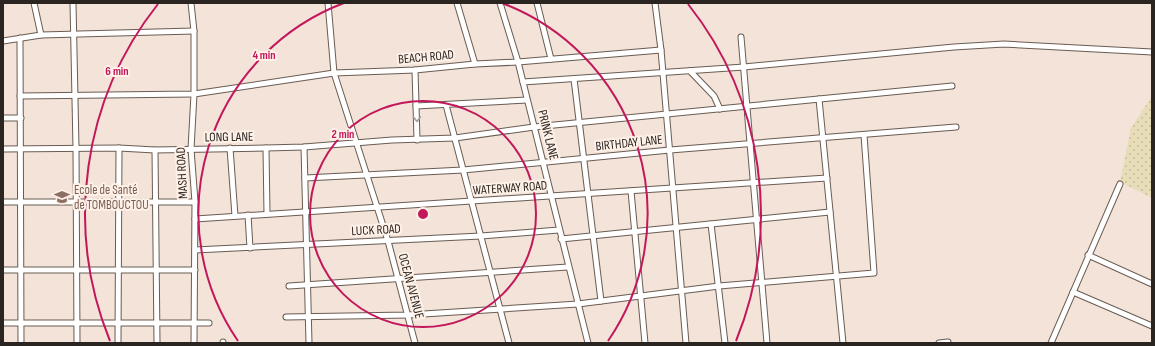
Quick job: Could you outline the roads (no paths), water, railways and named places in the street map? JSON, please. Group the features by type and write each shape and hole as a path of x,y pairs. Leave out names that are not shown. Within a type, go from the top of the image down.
{"street":[{"path":"34,3 41,35"},
{"path":"73,3 76,148 77,343"},
{"name":"MASH ROAD","path":"190,3 194,31 194,94 191,149 195,202 194,343"},
{"name":"OCEAN AVENUE","path":"328,3 334,73 388,241 415,343"},
{"path":"457,3 475,64"},
{"name":"PRINK LANE","path":"500,3 518,62 587,343"},
{"path":"537,3 551,59"},
{"path":"655,3 661,50 686,343"},
{"path":"3,41 41,35 194,31"},
{"path":"741,37 767,343"},
{"path":"20,38 21,343"},
{"path":"523,82 744,67 954,47 1004,44 1152,52"},
{"name":"BEACH ROAD","path":"20,96 194,94 334,73 415,70 661,50"},
{"path":"415,70 417,140"},
{"path":"690,71 714,96 720,109"},
{"path":"574,79 601,301"},
{"name":"LONG LANE","path":"3,149 119,148 156,150 266,148 455,138 534,126 952,86"},
{"path":"819,99 843,343"},
{"path":"416,106 527,100"},
{"path":"446,105 509,343"},
{"path":"3,118 21,118"},
{"name":"BIRTHDAY LANE","path":"305,178 463,170 670,150 956,128"},
{"path":"286,317 408,315 578,304 719,286 874,273 864,135"},
{"path":"304,147 310,343"},
{"path":"118,343 119,148"},
{"path":"230,148 235,216"},
{"path":"266,148 267,214"},
{"path":"156,150 157,343"},
{"name":"WATERWAY ROAD","path":"195,219 827,178"},
{"path":"1051,343 1120,184"},
{"path":"631,191 645,343"},
{"path":"3,202 195,202"},
{"path":"561,239 830,212"},
{"path":"248,215 250,248"},
{"path":"711,224 719,286 724,343"},
{"name":"LUCK ROAD","path":"195,250 481,236 559,230"},
{"path":"1088,255 1152,284"},
{"path":"289,286 568,267"},
{"path":"3,270 195,270"},
{"path":"1073,292 1152,326"},
{"path":"3,323 209,323"},
{"path":"939,343 948,342"}],"place":[{"name":"Ecole de Santé de TOMBOUCTOU","path":"62,197"}]}
